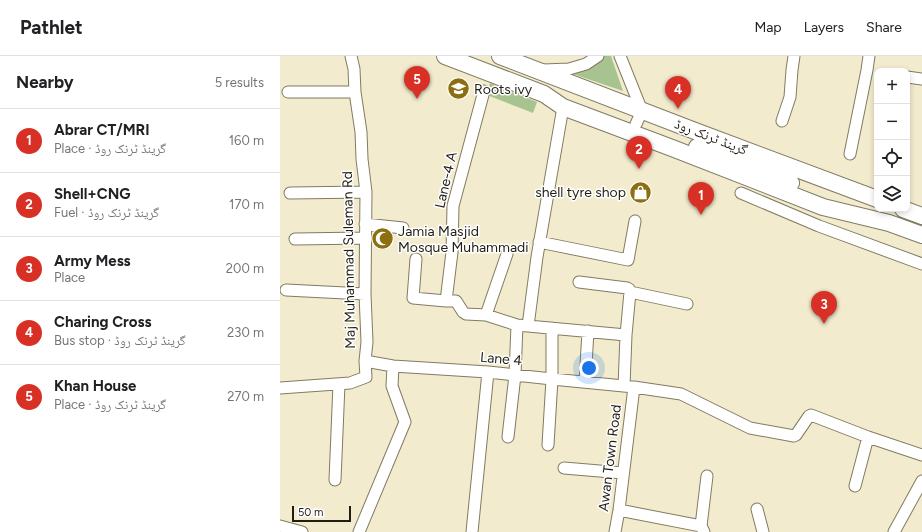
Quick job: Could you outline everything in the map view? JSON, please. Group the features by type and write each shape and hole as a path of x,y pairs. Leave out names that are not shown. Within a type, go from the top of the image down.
{"highway":[{"name":"گرینڈ ٹرنک روڈ","path":"445,56 544,94 594,109 639,117 710,137 874,198"},
{"name":"گرینڈ ٹرنک روڈ","path":"500,56 532,68 751,167 922,235"},
{"name":"گرینڈ ٹرنک روڈ","path":"544,94 563,107 824,207 889,223"},
{"path":"910,212 922,216"}],"street":[{"name":"Maj Muhammad Suleman Rd","path":"280,388 350,383 366,377 366,192 355,92 354,68 351,56"},
{"path":"532,68 546,71 569,69 586,64 598,56"},
{"path":"620,56 639,117"},
{"path":"782,121 790,97 794,56"},
{"path":"850,154 872,70 869,56"},
{"path":"910,77 922,79"},
{"name":"Lane-4 A","path":"446,301 452,252 453,206 484,91"},
{"path":"288,92 355,92"},
{"path":"508,437 523,325 537,256 563,107"},
{"path":"290,193 366,192"},
{"path":"741,193 819,226 922,264"},
{"path":"539,242 628,260 635,221"},
{"path":"365,224 403,228"},
{"path":"295,239 365,238"},
{"path":"486,316 507,254"},
{"path":"416,259 413,298 456,301 466,314 486,316 523,325 626,335"},
{"path":"579,282 627,288 630,292 688,304"},
{"path":"286,290 365,294"},
{"name":"Awan Town Road","path":"615,532 623,473 629,387 626,335 630,292"},
{"path":"548,445 552,378 552,328"},
{"path":"585,382 588,331"},
{"name":"Lane 4","path":"366,361 392,366 552,378 681,394 750,428 794,436 811,415 868,437"},
{"path":"359,532 405,422 392,386 392,366"},
{"path":"472,532 488,372"},
{"path":"335,480 338,384"},
{"path":"855,486 868,437 922,455"},
{"path":"564,468 623,473"},
{"path":"619,510 703,529 707,476"},
{"path":"894,532 922,481"},
{"path":"757,509 763,532"},
{"path":"280,526 302,532"}],"green space":[{"path":"602,56 611,56 623,91 570,73"},
{"path":"490,83 537,102 533,113 487,95"}],"place":[{"name":"Roots ivy","path":"459,89"},
{"name":"Khan House","path":"417,99"},
{"name":"Charing Cross","path":"678,109"},
{"name":"Shell+CNG","path":"639,169"},
{"name":"shell tyre shop","path":"641,192"},
{"name":"Abrar CT/MRI","path":"701,215"},
{"name":"Jamia Masjid Mosque Muhammadi","path":"383,239"},
{"name":"Army Mess","path":"824,324"}]}
